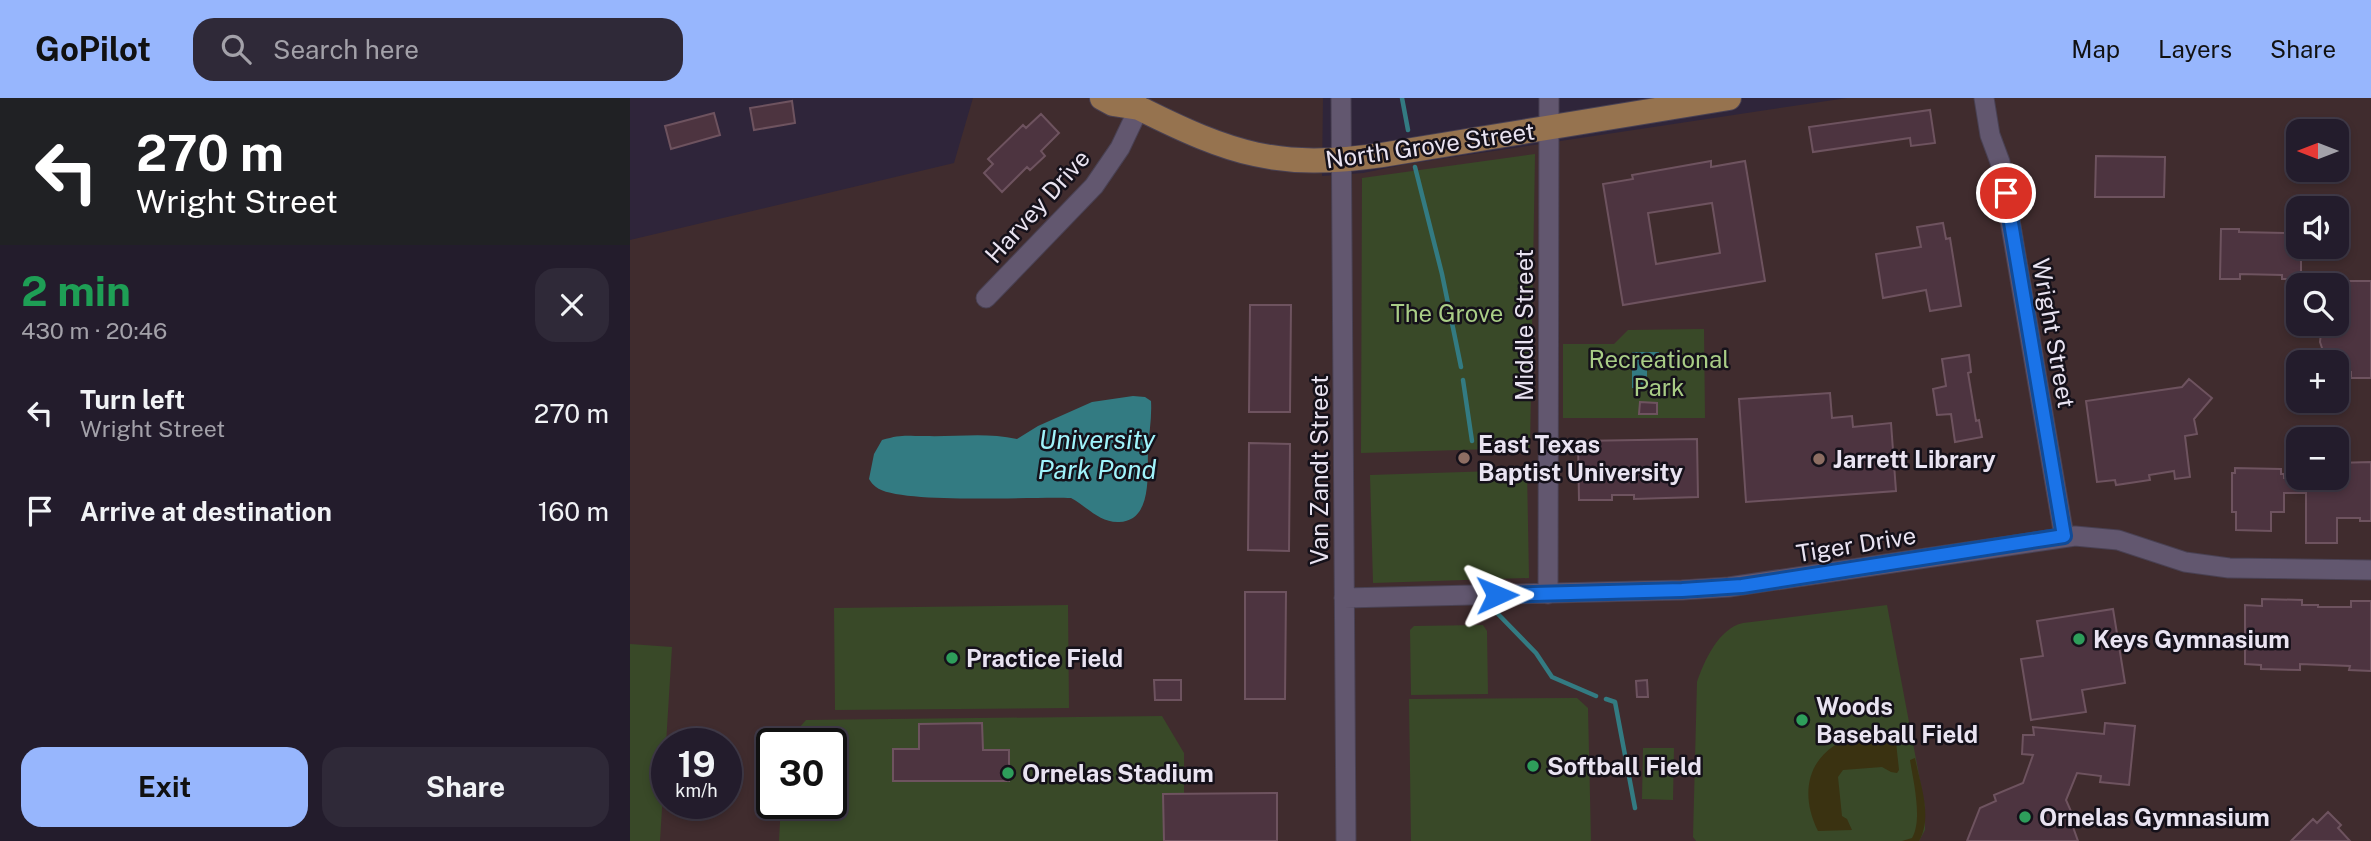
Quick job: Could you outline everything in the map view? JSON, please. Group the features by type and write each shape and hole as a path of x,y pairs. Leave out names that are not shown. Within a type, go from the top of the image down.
{"main road":[{"name":"North Grove Street","path":"1102,98 1114,104 1134,103 1193,134 1236,150 1289,161 1342,160 1729,98"}],"street":[{"name":"Van Zandt Street","path":"1341,98 1346,841"},
{"name":"Middle Street","path":"1548,594 1549,98"},
{"name":"Wright Street","path":"1984,98 1990,135 2000,162 2064,536"},
{"name":"Harvey Drive","path":"986,298 1094,186 1120,148 1134,103"},
{"name":"Tiger Drive","path":"1344,598 1682,590 1742,586 2064,536 2118,540 2185,562 2229,569 2371,570"}],"shaded area":[{"name":"East Texas Baptist University","path":"973,98 1323,98 1322,176 1363,173 1407,164 1847,98 2371,98 2371,841 630,841 630,240 954,163"}],"green space":[{"name":"The Grove","path":"1535,154 1530,448 1361,453 1362,178"},
{"name":"Recreational Park","path":"1704,329 1705,418 1563,418 1563,344 1614,344 1628,330"},
{"path":"1527,470 1529,578 1373,583 1370,475"},
{"name":"Practice Field","path":"1068,605 1069,708 835,710 834,608"},
{"name":"Woods Baseball Field","path":"1887,605 1925,807 1925,830 1919,841 1696,841 1693,837 1697,682 1708,655 1720,638 1734,626 1743,623"},
{"path":"1483,625 1487,631 1488,694 1411,695 1410,630 1414,626"},
{"path":"630,644 672,647 667,728 651,728 651,819 661,819 660,841 630,841"},
{"path":"1577,698 1588,708 1591,841 1411,841 1409,699"},
{"name":"Ornelas Stadium","path":"1162,716 1184,753 1184,794 1163,795 1164,841 779,841 780,819 847,819 847,728 799,728 806,720"},
{"path":"1643,748 1674,748 1673,800 1642,799"}],"sand":[{"path":"1862,735 1880,736 1896,742 1899,770 1897,773 1891,772 1882,767 1843,770 1838,777 1842,816 1847,819 1852,830 1818,831 1809,799 1813,770 1820,758 1831,748"},
{"path":"1915,758 1924,800 1925,822 1919,841 1902,841 1912,838 1917,821 1910,760"}],"water":[{"path":"1632,352 1659,352 1659,366 1647,366 1647,388 1632,388"},
{"name":"University Park Pond","path":"1133,396 1145,397 1151,401 1151,413 1146,494 1138,514 1130,520 1106,520 1071,498 911,496 889,493 876,487 869,479 874,454 882,440 908,436 982,435 1017,439 1038,426 1092,402"}],"building":[{"path":"792,101 795,123 754,130 750,108"},
{"path":"1930,110 1935,143 1911,146 1910,138 1813,152 1809,127"},
{"path":"714,113 720,135 671,149 665,126"},
{"path":"1041,114 1059,133 1041,151 1045,156 1030,170 1027,167 1002,192 984,173 993,164 988,159 1023,125 1026,128"},
{"path":"2096,156 2165,157 2164,197 2095,197"},
{"path":"1711,161 1711,167 1745,161 1765,281 1623,305 1603,184 1633,179 1632,175","holes":["1712,203 1720,253 1656,264 1648,213"]},
{"path":"1943,223 1946,239 1950,238 1961,306 1930,311 1926,290 1883,298 1876,254 1921,247 1917,227"},
{"path":"2221,229 2285,233 2286,230 2286,259 2301,259 2301,273 2286,273 2286,279 2282,279 2282,275 2240,274 2240,279 2220,279"},
{"path":"2349,281 2371,281 2371,378 2351,378 2349,350 2323,350 2320,342 2321,336 2349,336"},
{"path":"1250,305 1291,305 1290,412 1249,412"},
{"path":"1969,355 1971,372 1968,373 1976,421 1979,420 1982,437 1955,442 1951,414 1937,415 1933,389 1946,386 1942,359"},
{"path":"2189,379 2212,398 2194,419 2197,434 2185,436 2190,477 2175,479 2174,471 2149,475 2150,480 2116,485 2115,480 2097,482 2086,401 2182,387"},
{"name":"Jarrett Library","path":"1830,393 1832,418 1852,416 1853,427 1891,423 1896,491 1746,502 1739,399"},
{"path":"1640,402 1657,403 1657,414 1639,414"},
{"path":"1697,439 1698,497 1634,499 1634,495 1612,495 1612,500 1579,500 1578,441"},
{"path":"1249,443 1290,444 1289,551 1248,550"},
{"path":"2371,462 2371,521 2337,518 2337,543 2306,543 2306,493 2284,493 2284,512 2271,512 2271,531 2236,530 2236,512 2232,512 2232,473 2235,473 2235,468 2281,469 2281,474 2286,478 2286,490 2349,490 2349,463"},
{"path":"1245,592 1286,592 1285,699 1245,699"},
{"path":"2262,599 2302,600 2302,605 2318,607 2351,607 2351,601 2371,601 2371,671 2349,670 2350,666 2300,664 2300,670 2261,669 2261,665 2245,664 2245,605 2262,606"},
{"name":"Keys Gymnasium","path":"2113,609 2125,683 2082,690 2086,712 2031,720 2021,659 2043,656 2037,621"},
{"path":"1154,680 1181,680 1181,700 1155,700"},
{"path":"1647,680 1648,697 1637,697 1636,681"},
{"path":"982,723 983,750 1009,750 1009,781 893,781 893,749 919,749 919,724"},
{"path":"2105,723 2135,726 2129,785 2100,782 2101,776 2077,773 2066,800 2077,825 2073,827 2078,841 1967,841 1980,808 1996,801 1994,795 2023,783 2033,755 2022,754 2023,735 2034,735 2033,727 2104,734"},
{"path":"1277,793 1277,841 1164,841 1163,794"},
{"path":"2328,812 2341,825 2338,828 2350,841 2291,841 2313,819 2317,823"}],"waterway":[{"path":"1402,98 1408,130"},
{"path":"1415,167 1442,274 1461,367"},
{"path":"1463,380 1472,441"},
{"path":"1498,614 1536,653 1552,677 1596,696"},
{"path":"1606,699 1615,702 1635,808"}],"place":[{"name":"East Texas Baptist University","path":"1464,458"},
{"name":"Jarrett Library","path":"1819,459"},
{"name":"Keys Gymnasium","path":"2079,639"},
{"name":"Practice Field","path":"952,658"},
{"name":"Woods Baseball Field","path":"1802,720"},
{"name":"Softball Field","path":"1533,766"},
{"name":"Ornelas Stadium","path":"1008,773"},
{"name":"Ornelas Gymnasium","path":"2025,817"}],"route":[{"path":"1497,595 1742,586 2064,536 2006,193"}]}
